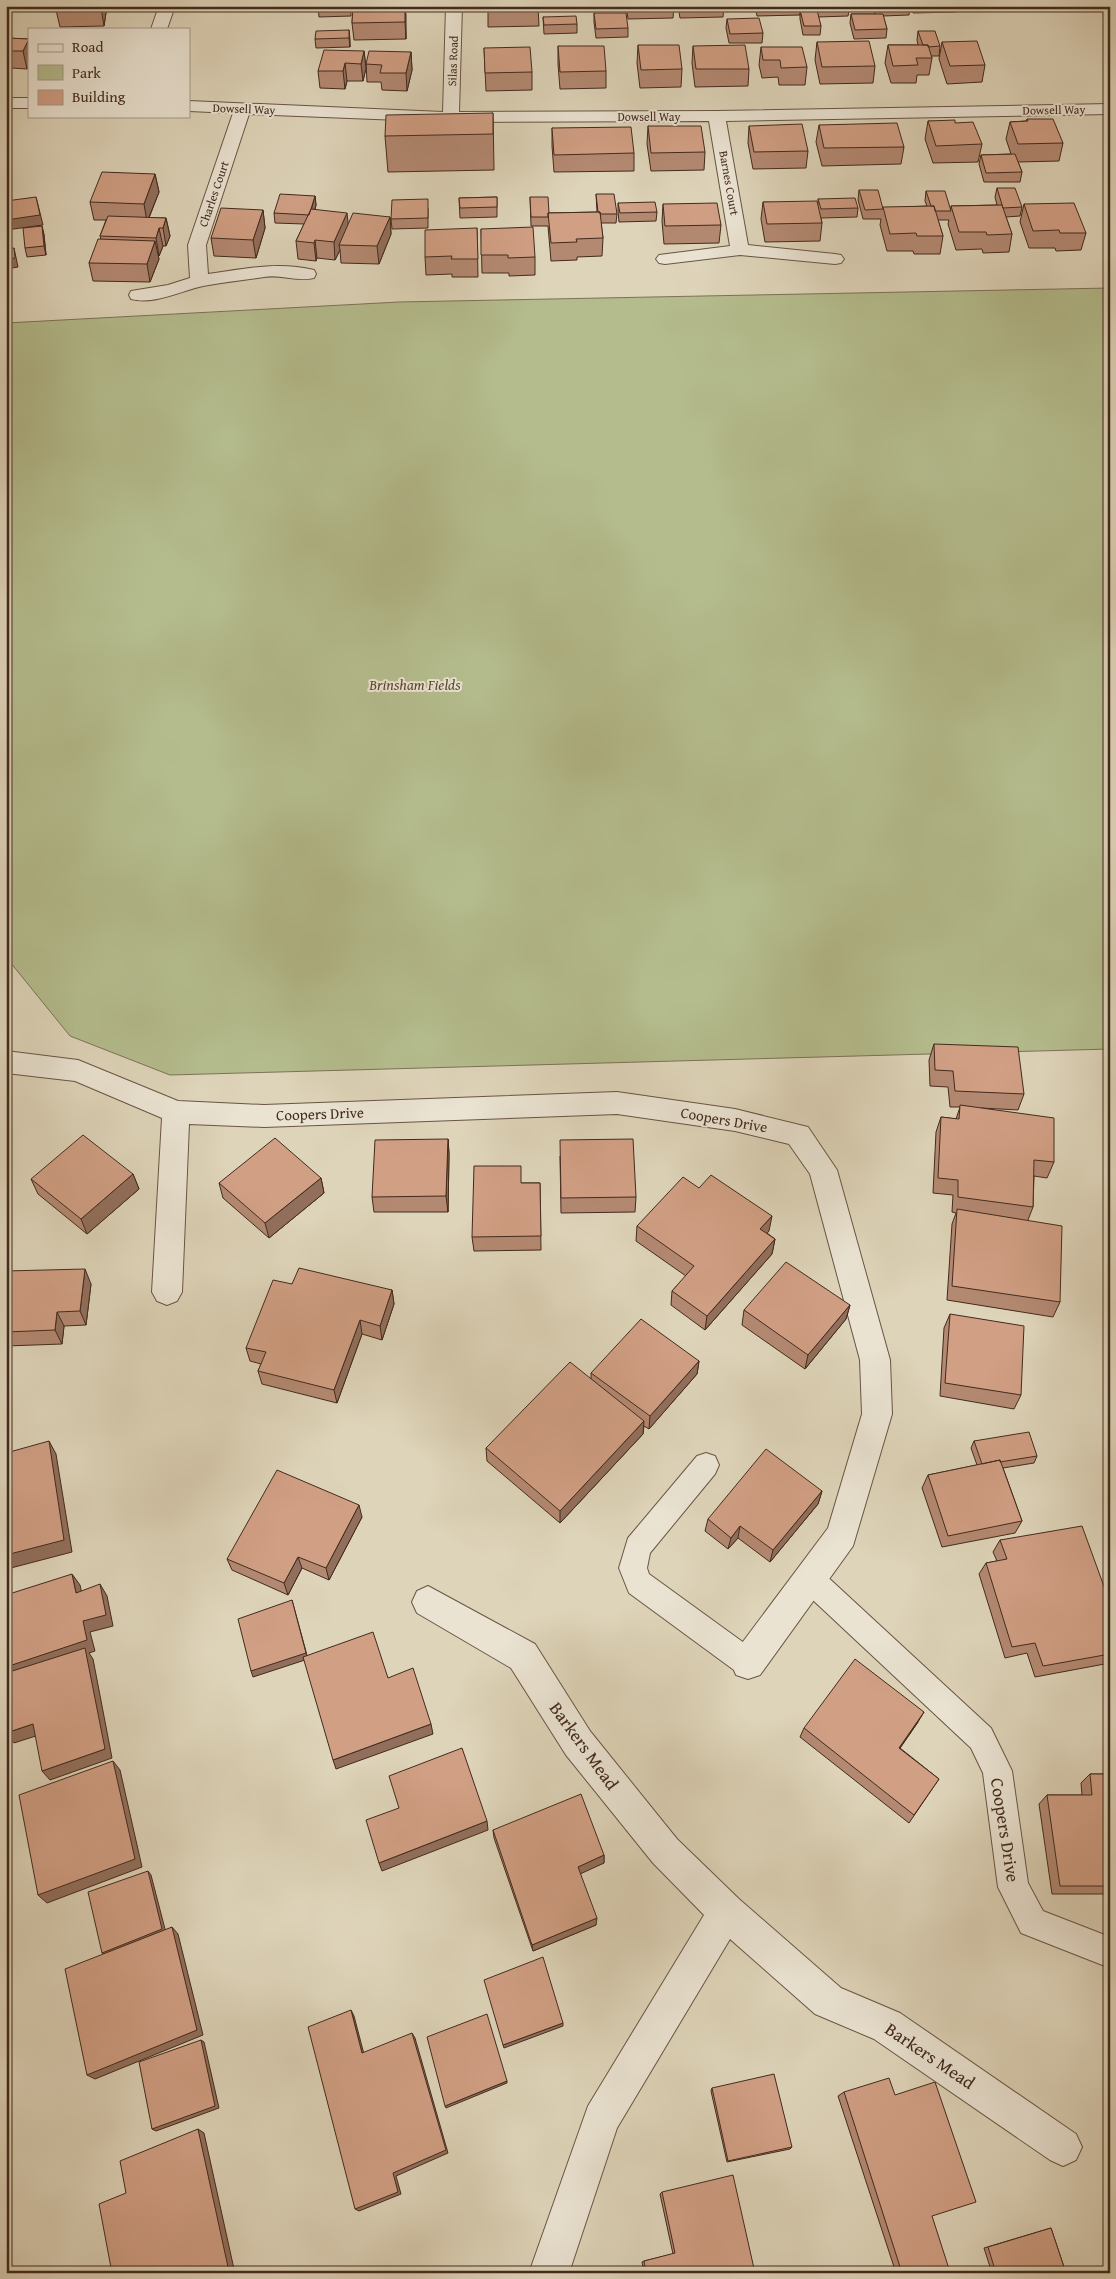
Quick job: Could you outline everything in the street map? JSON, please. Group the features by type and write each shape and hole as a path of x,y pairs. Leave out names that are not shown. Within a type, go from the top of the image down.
{"street":[{"path":"159,28 167,6"},
{"name":"Silas Road","path":"451,117 454,6"},
{"path":"6,103 28,103"},
{"name":"Dowsell Way","path":"190,106 451,117 717,116 1110,109"},
{"name":"Charles Court","path":"200,281 197,245 243,108"},
{"name":"Barnes Court","path":"717,116 740,250"},
{"path":"664,259 740,250 835,259"},
{"path":"138,295 171,290 200,281 271,270 307,274"},
{"name":"Coopers Drive","path":"6,1062 78,1071 176,1112 264,1116 617,1103 735,1120 798,1136 823,1170 875,1360 877,1414 842,1535 748,1663"},
{"path":"167,1292 176,1112"},
{"name":"Barkers Mead","path":"428,1602 523,1656 584,1751 665,1851 726,1912 828,2001 887,2026 1063,2148"},
{"path":"549,2273 601,2120 726,1912"}],"lane":[{"name":"Coopers Drive","path":"706,1465 638,1547 633,1568 638,1583 748,1663"},
{"name":"Coopers Drive","path":"810,1579 981,1738 997,1771 1012,1887 1032,1922 1110,1952"}],"green space":[{"name":"Brinsham Fields","path":"1110,288 1110,1049 170,1075 70,1036 6,957 6,323 399,302"}],"building":[{"path":"57,6 101,6 101,8 56,10"},
{"path":"318,6 350,6 350,7 318,8"},
{"path":"353,6 405,6 405,22 352,23"},
{"path":"488,6 538,6 538,9 488,10"},
{"path":"800,10 817,10 821,26 804,26"},
{"path":"594,13 626,13 628,28 596,29"},
{"path":"851,14 883,14 887,29 855,30"},
{"path":"576,16 577,24 544,25 543,17"},
{"path":"759,18 763,33 730,34 727,19"},
{"path":"349,30 349,38 315,39 316,31"},
{"path":"918,31 935,31 940,46 928,47 928,45 923,45"},
{"path":"6,38 28,39 23,51 8,51 6,54"},
{"path":"869,41 875,66 822,67 817,42"},
{"path":"977,41 985,65 950,66 942,42"},
{"path":"638,45 679,45 682,69 641,70"},
{"path":"745,45 749,69 696,69 693,46"},
{"path":"888,45 928,45 932,58 916,58 918,65 893,66"},
{"path":"558,46 604,46 606,71 560,72"},
{"path":"530,47 532,72 485,73 484,48"},
{"path":"761,47 802,47 807,67 781,68 780,60 763,60"},
{"path":"324,50 364,51 361,64 345,63 343,71 318,71"},
{"path":"369,51 411,52 406,73 380,73 382,65 366,64"},
{"path":"493,113 493,134 385,136 386,115"},
{"path":"1027,119 1053,119 1063,143 1018,144 1010,122 1028,121"},
{"path":"955,120 955,123 973,122 982,144 936,146 928,121"},
{"path":"897,123 904,147 824,148 819,125"},
{"path":"802,124 808,151 754,152 749,126"},
{"path":"648,126 701,126 705,152 651,153"},
{"path":"631,127 634,153 554,155 552,128"},
{"path":"1015,154 1022,172 986,173 981,155"},
{"path":"102,172 155,174 144,204 90,202"},
{"path":"997,188 1015,188 1022,207 1003,208"},
{"path":"859,190 878,190 883,209 865,210"},
{"path":"926,191 945,191 951,211 935,211 934,206 931,206"},
{"path":"280,194 315,196 309,215 274,213"},
{"path":"596,194 614,194 617,214 600,214 598,212"},
{"path":"36,197 40,215 6,220 6,201"},
{"path":"497,197 497,207 460,208 459,198"},
{"path":"530,197 548,197 548,217 531,217"},
{"path":"855,198 858,208 821,209 818,199"},
{"path":"428,199 428,218 391,219 392,200"},
{"path":"817,201 822,223 767,224 763,202"},
{"path":"655,202 657,212 620,213 618,203"},
{"path":"717,203 721,225 665,226 663,204"},
{"path":"1074,203 1086,233 1060,233 1059,230 1033,231 1024,204"},
{"path":"1002,205 1012,234 987,235 986,232 959,232 951,206"},
{"path":"934,206 943,236 917,236 916,233 890,234 883,207"},
{"path":"221,208 263,210 253,240 211,238"},
{"path":"311,209 347,213 334,242 315,240 314,243 296,241"},
{"path":"600,212 603,238 576,239 577,242 551,243 548,213"},
{"path":"353,213 390,217 377,246 339,245"},
{"path":"108,216 166,218 163,228 159,228 156,238 100,236"},
{"path":"42,226 44,246 25,248 23,228"},
{"path":"533,227 535,257 508,258 508,255 481,255 481,229"},
{"path":"477,228 478,259 451,259 452,256 425,257 425,230"},
{"path":"98,239 155,241 147,264 89,263"},
{"path":"14,248 15,258 6,259 6,249"},
{"path":"934,1044 1018,1047 1024,1094 955,1091 953,1071 935,1070"},
{"path":"960,1105 1054,1118 1054,1162 1034,1160 1033,1207 958,1197 958,1180 938,1178 941,1117 959,1119"},
{"path":"83,1135 133,1174 81,1219 31,1179"},
{"path":"275,1138 321,1178 265,1223 219,1183"},
{"path":"448,1139 446,1196 372,1197 375,1140"},
{"path":"633,1139 636,1197 561,1198 560,1140"},
{"path":"474,1166 521,1166 521,1183 540,1183 541,1236 472,1237"},
{"path":"711,1175 772,1216 760,1229 775,1239 707,1316 672,1291 694,1266 637,1226 683,1177 699,1188"},
{"path":"957,1209 1062,1226 1060,1302 952,1286"},
{"path":"786,1262 850,1305 808,1355 744,1310"},
{"path":"299,1268 392,1290 380,1326 360,1320 334,1390 258,1371 266,1352 246,1348 273,1280 292,1284"},
{"path":"85,1269 80,1311 57,1312 55,1330 6,1332 6,1271"},
{"path":"950,1314 1024,1326 1021,1395 945,1383"},
{"path":"641,1319 699,1361 650,1416 591,1373"},
{"path":"570,1362 644,1421 560,1511 486,1448"},
{"path":"1029,1432 1037,1456 982,1464 974,1441"},
{"path":"49,1441 64,1540 6,1555 6,1453"},
{"path":"766,1449 822,1491 773,1550 740,1526 731,1538 708,1519"},
{"path":"1000,1460 1022,1521 948,1536 928,1475"},
{"path":"277,1470 359,1505 326,1568 298,1557 284,1583 227,1559"},
{"path":"1082,1526 1110,1603 1110,1654 1043,1666 1035,1643 1012,1647 986,1563 1007,1559 1000,1540"},
{"path":"72,1574 76,1593 100,1584 106,1615 83,1621 87,1640 6,1667 6,1595"},
{"path":"292,1600 306,1653 251,1671 238,1619"},
{"path":"373,1632 388,1678 413,1668 431,1724 333,1760 303,1657"},
{"path":"85,1648 105,1749 42,1771 33,1724 6,1733 6,1673"},
{"path":"855,1659 924,1712 899,1748 939,1779 914,1815 804,1728"},
{"path":"462,1748 487,1821 379,1863 366,1820 399,1808 389,1776"},
{"path":"113,1761 135,1859 38,1895 19,1795"},
{"path":"1090,1774 1110,1774 1110,1886 1060,1886 1047,1795 1092,1795"},
{"path":"581,1794 604,1855 578,1867 597,1918 532,1945 493,1830"},
{"path":"148,1871 162,1929 102,1953 88,1892"},
{"path":"172,1927 197,2030 87,2075 65,1969"},
{"path":"543,1957 563,2023 503,2045 484,1980"},
{"path":"351,2010 362,2053 412,2033 446,2150 393,2173 398,2192 355,2209 308,2027"},
{"path":"487,2014 507,2081 445,2106 427,2037"},
{"path":"201,2040 215,2106 152,2129 139,2062"},
{"path":"774,2074 792,2147 728,2161 712,2088"},
{"path":"889,2078 895,2095 935,2082 976,2202 932,2216 949,2273 902,2273 844,2092"},
{"path":"198,2129 228,2267 215,2273 112,2273 99,2204 126,2193 120,2161"},
{"path":"733,2175 755,2273 646,2273 644,2261 675,2253 662,2192"},
{"path":"1051,2228 1066,2273 996,2273 988,2247"}]}
